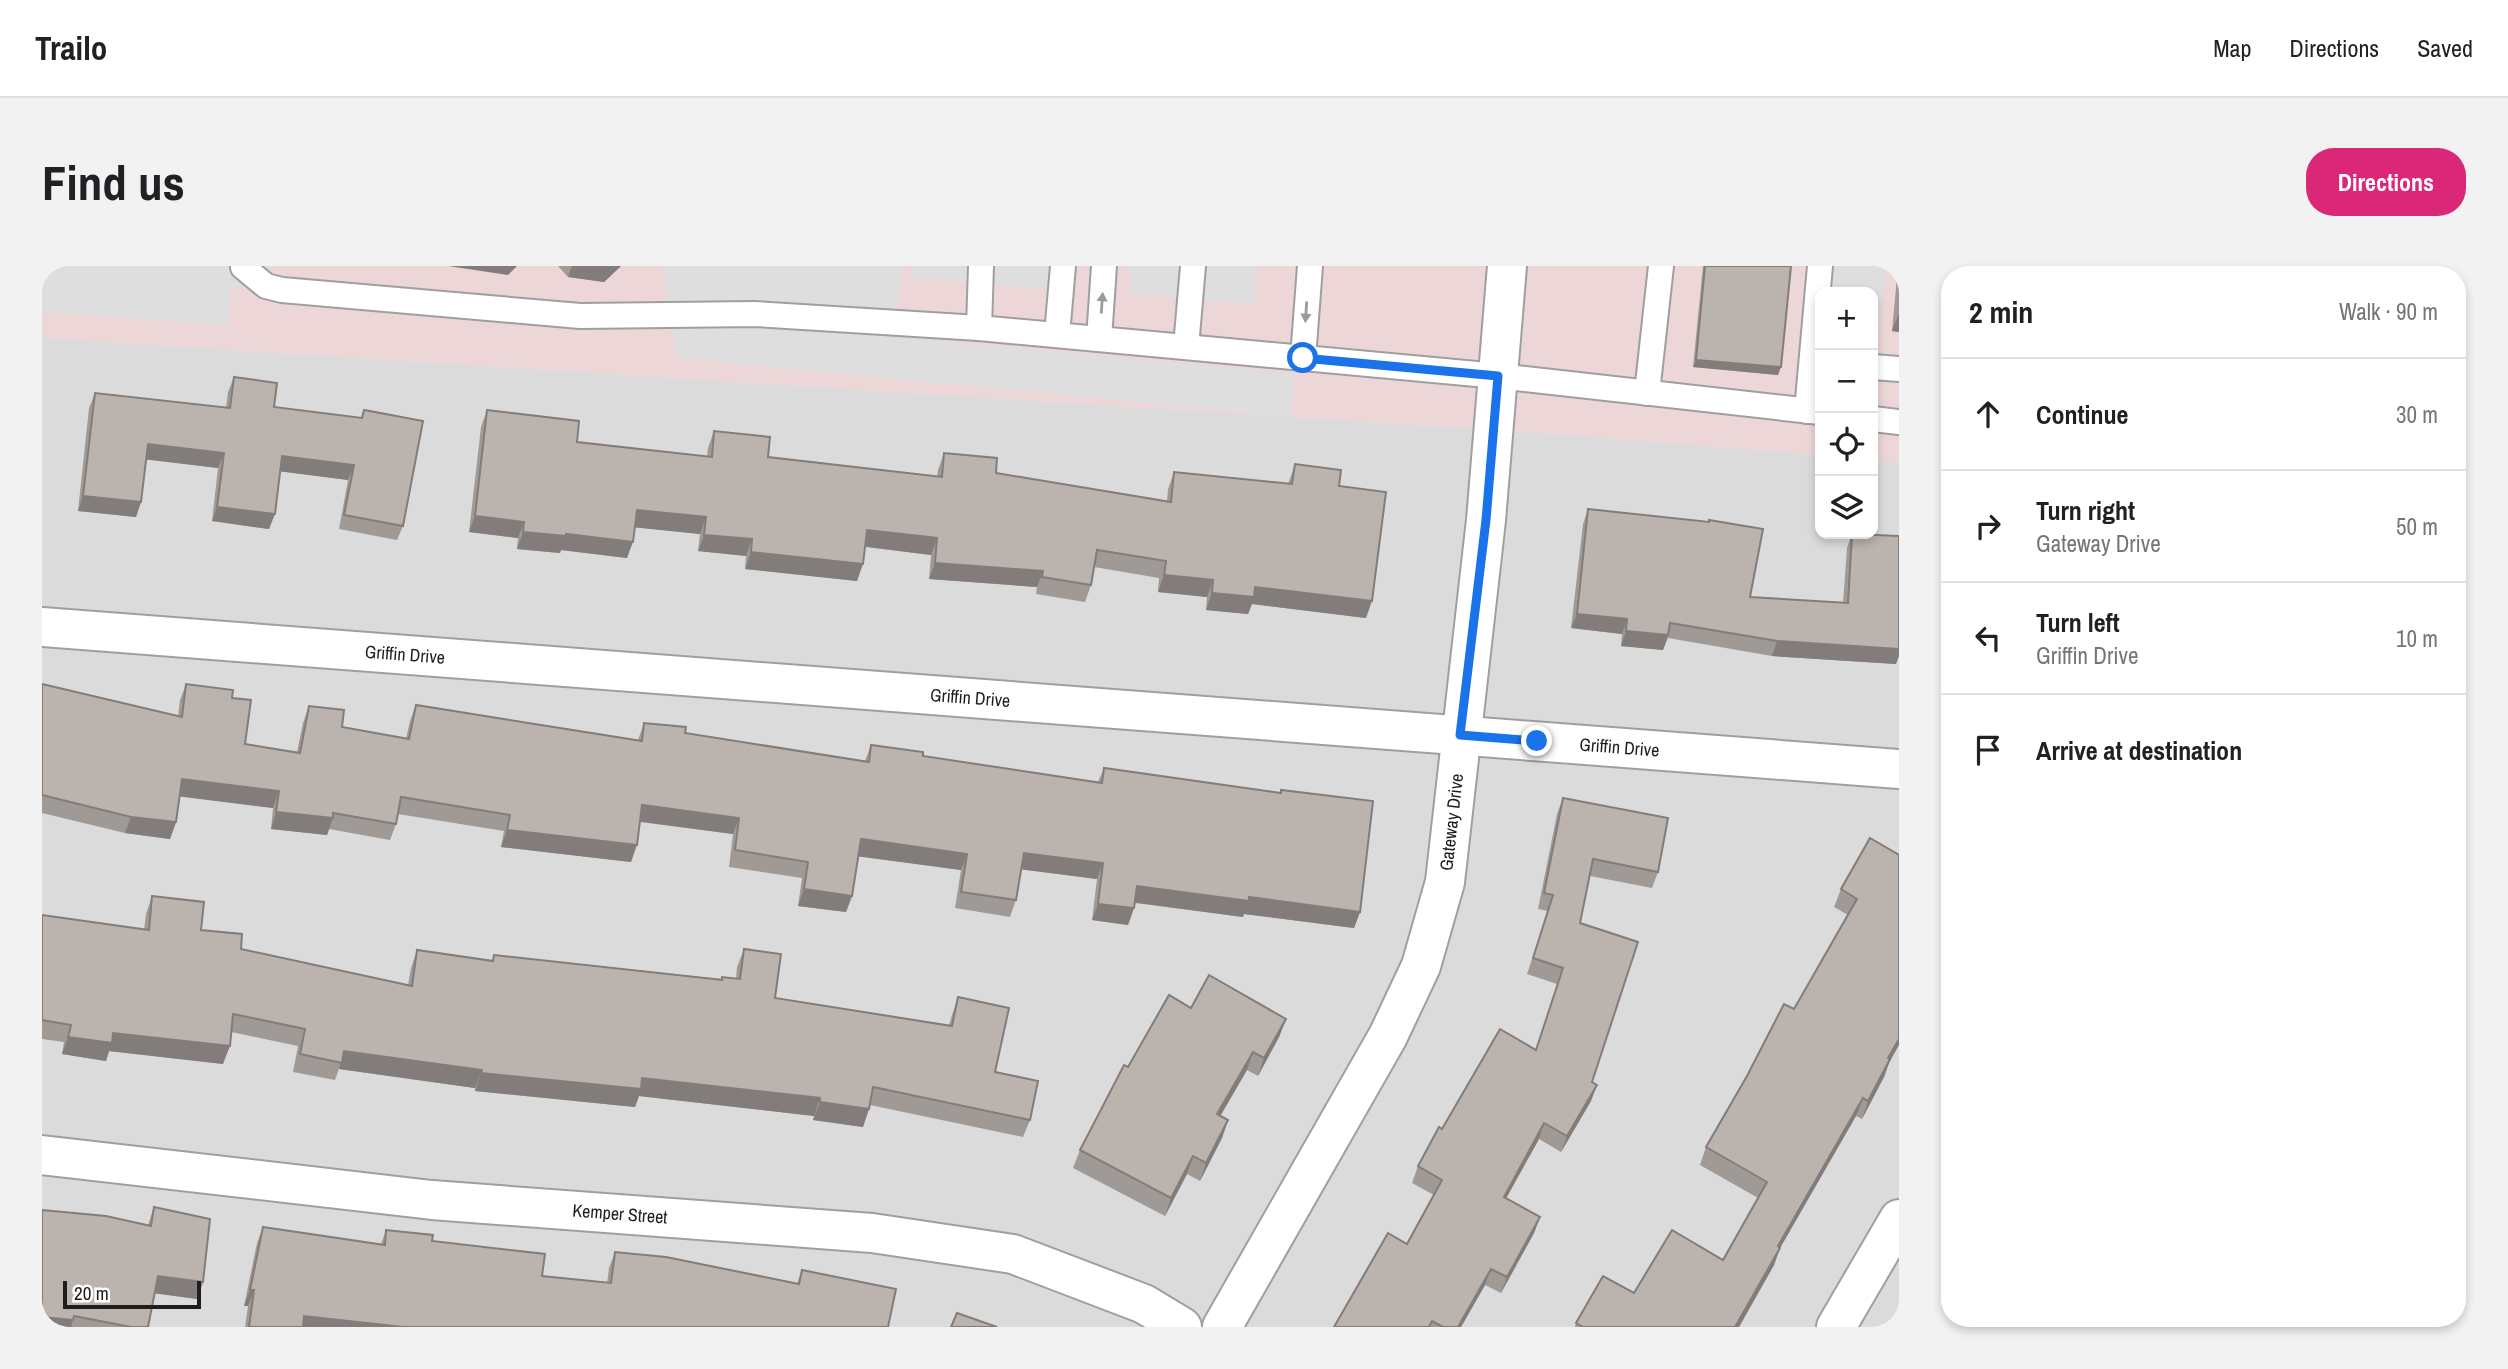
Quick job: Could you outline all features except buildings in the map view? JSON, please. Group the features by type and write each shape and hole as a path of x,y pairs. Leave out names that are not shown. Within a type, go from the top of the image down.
{"street":[{"name":"Gateway Drive","path":"1222,1327 1388,1035 1421,966 1445,883 1486,520 1507,266"},
{"name":"Griffin Drive","path":"42,627 1899,769"},
{"name":"Kemper Street","path":"42,1155 432,1200 872,1233 1013,1254 1144,1304 1182,1327"},
{"path":"1836,1327 1899,1219"}],"lane":[{"path":"237,266 266,286 282,290 580,316 755,314 979,328 1498,376 1814,411 1815,386"},
{"path":"979,328 981,266"},
{"path":"1057,335 1063,266"},
{"path":"1099,339 1104,266"},
{"path":"1186,346 1193,266"},
{"path":"1303,358 1310,266"},
{"path":"1647,393 1661,266"},
{"path":"1817,350 1821,266"},
{"path":"1878,367 1899,369"},
{"path":"1878,420 1899,422"}],"shaded area":[{"path":"42,266 1899,266 1899,462 1878,460 1878,287 1815,287 1815,455 1543,433 42,338"},
{"path":"42,266 274,266 230,291 228,325 42,312"},
{"path":"664,266 901,266 896,337 1294,373 1291,417 676,358 663,275"},
{"path":"914,266 1049,266 1047,289 912,278"},
{"path":"1131,266 1258,266 1254,304 1130,294"},
{"path":"1827,266 1886,266 1880,326 1878,287 1825,287"},
{"path":"42,338 1543,433 1815,455 1815,539 1878,539 1878,460 1899,462 1899,1327 42,1327"}],"route":[{"path":"1303,358 1498,376 1486,520 1460,735 1537,741"}]}
